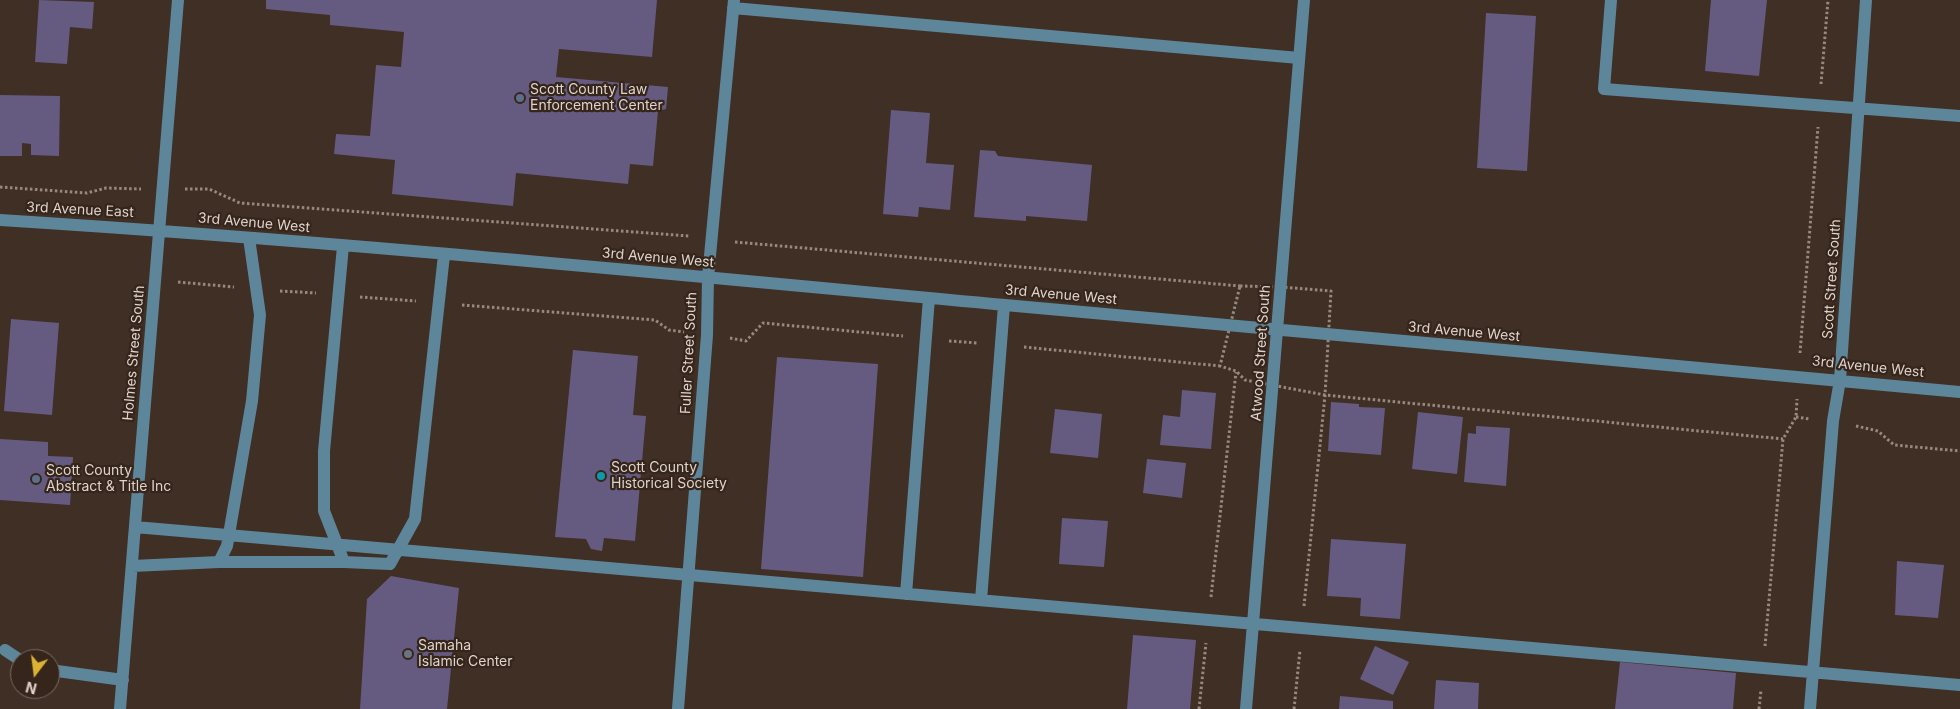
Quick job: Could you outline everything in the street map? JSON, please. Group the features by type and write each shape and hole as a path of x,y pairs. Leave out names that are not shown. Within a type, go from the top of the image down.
{"street":[{"name":"Holmes Street South","path":"120,709 178,0"},
{"name":"Atwood Street South","path":"1246,709 1304,0"},
{"path":"1611,0 1604,89 1960,116"},
{"name":"Scott Street South","path":"1810,709 1833,421 1840,380 1866,0"},
{"path":"734,4 1298,58"},
{"name":"Fuller Street South","path":"678,709 707,335 708,278 734,4"},
{"name":"3rd Avenue East","path":"0,220 159,230"},
{"name":"3rd Avenue West","path":"159,230 1328,335 1798,375 1960,392"},
{"path":"220,562 228,546 252,401 260,315 249,238"},
{"path":"343,246 324,451 324,511 344,562"},
{"path":"132,566 220,562 390,564 415,519 444,255"},
{"path":"906,594 929,298"},
{"path":"981,600 1004,305"},
{"path":"135,527 1960,685"},
{"path":"5,650 10,653"},
{"path":"60,671 123,680"}],"path":[{"path":"1759,709 1783,439 1796,417 1828,0"},
{"path":"0,187 86,193 113,188 209,190 240,203 646,232 1240,286"},
{"path":"1199,709 1236,372"},
{"path":"1294,709 1326,395 1783,439"},
{"path":"1796,417 1833,421 1878,431 1894,445 1960,451"}],"building":[{"path":"39,0 94,2 92,29 70,27 67,64 35,62"},
{"name":"Scott County Law Enforcement Center","path":"266,0 657,0 652,57 559,49 556,77 668,87 666,109 658,111 653,166 630,164 628,184 516,173 513,206 392,194 395,160 334,154 336,134 370,136 376,65 401,67 404,32 330,25 330,15 266,9"},
{"path":"1711,0 1767,0 1759,76 1705,71"},
{"path":"1486,13 1536,16 1527,171 1477,168"},
{"path":"0,95 60,96 59,156 31,155 31,144 22,143 22,156 0,156"},
{"path":"891,110 930,113 926,163 954,165 950,210 919,207 918,217 883,214"},
{"path":"980,150 995,151 998,156 1092,165 1087,221 1026,216 1026,221 974,217"},
{"path":"11,319 59,323 52,415 4,411"},
{"name":"Scott County Historical Society","path":"573,350 638,356 633,415 646,416 635,541 604,538 602,551 591,549 586,539 555,537"},
{"path":"777,357 878,364 863,577 761,569"},
{"path":"1182,390 1216,393 1211,449 1160,445 1163,415 1180,417"},
{"path":"1331,402 1359,404 1359,407 1385,408 1381,455 1328,451"},
{"path":"1055,409 1102,414 1098,458 1050,453"},
{"path":"1418,412 1463,417 1457,474 1412,469"},
{"path":"1476,426 1510,428 1506,486 1464,482 1468,433 1476,434"},
{"name":"Scott County Abstract & Title Inc","path":"0,439 48,442 48,456 73,457 70,505 0,500"},
{"path":"1147,459 1186,463 1182,498 1143,493"},
{"path":"1062,518 1108,521 1104,567 1059,564"},
{"path":"1331,539 1406,544 1400,619 1360,616 1361,598 1327,596"},
{"path":"1897,561 1944,565 1938,618 1895,615"},
{"name":"Samaha Islamic Center","path":"391,576 459,588 447,709 360,709 367,599"},
{"path":"1133,635 1196,640 1190,709 1127,709"},
{"path":"1375,646 1409,662 1393,695 1360,679"},
{"path":"1620,662 1736,673 1733,709 1615,709"},
{"path":"1436,680 1479,683 1478,709 1434,709"},
{"path":"1340,696 1393,701 1393,709 1339,709"}],"place":[{"name":"Scott County Law Enforcement Center","path":"520,98"},
{"name":"Scott County Historical Society","path":"601,476"},
{"name":"Scott County Abstract & Title Inc","path":"36,479"},
{"name":"Samaha Islamic Center","path":"408,654"}]}
